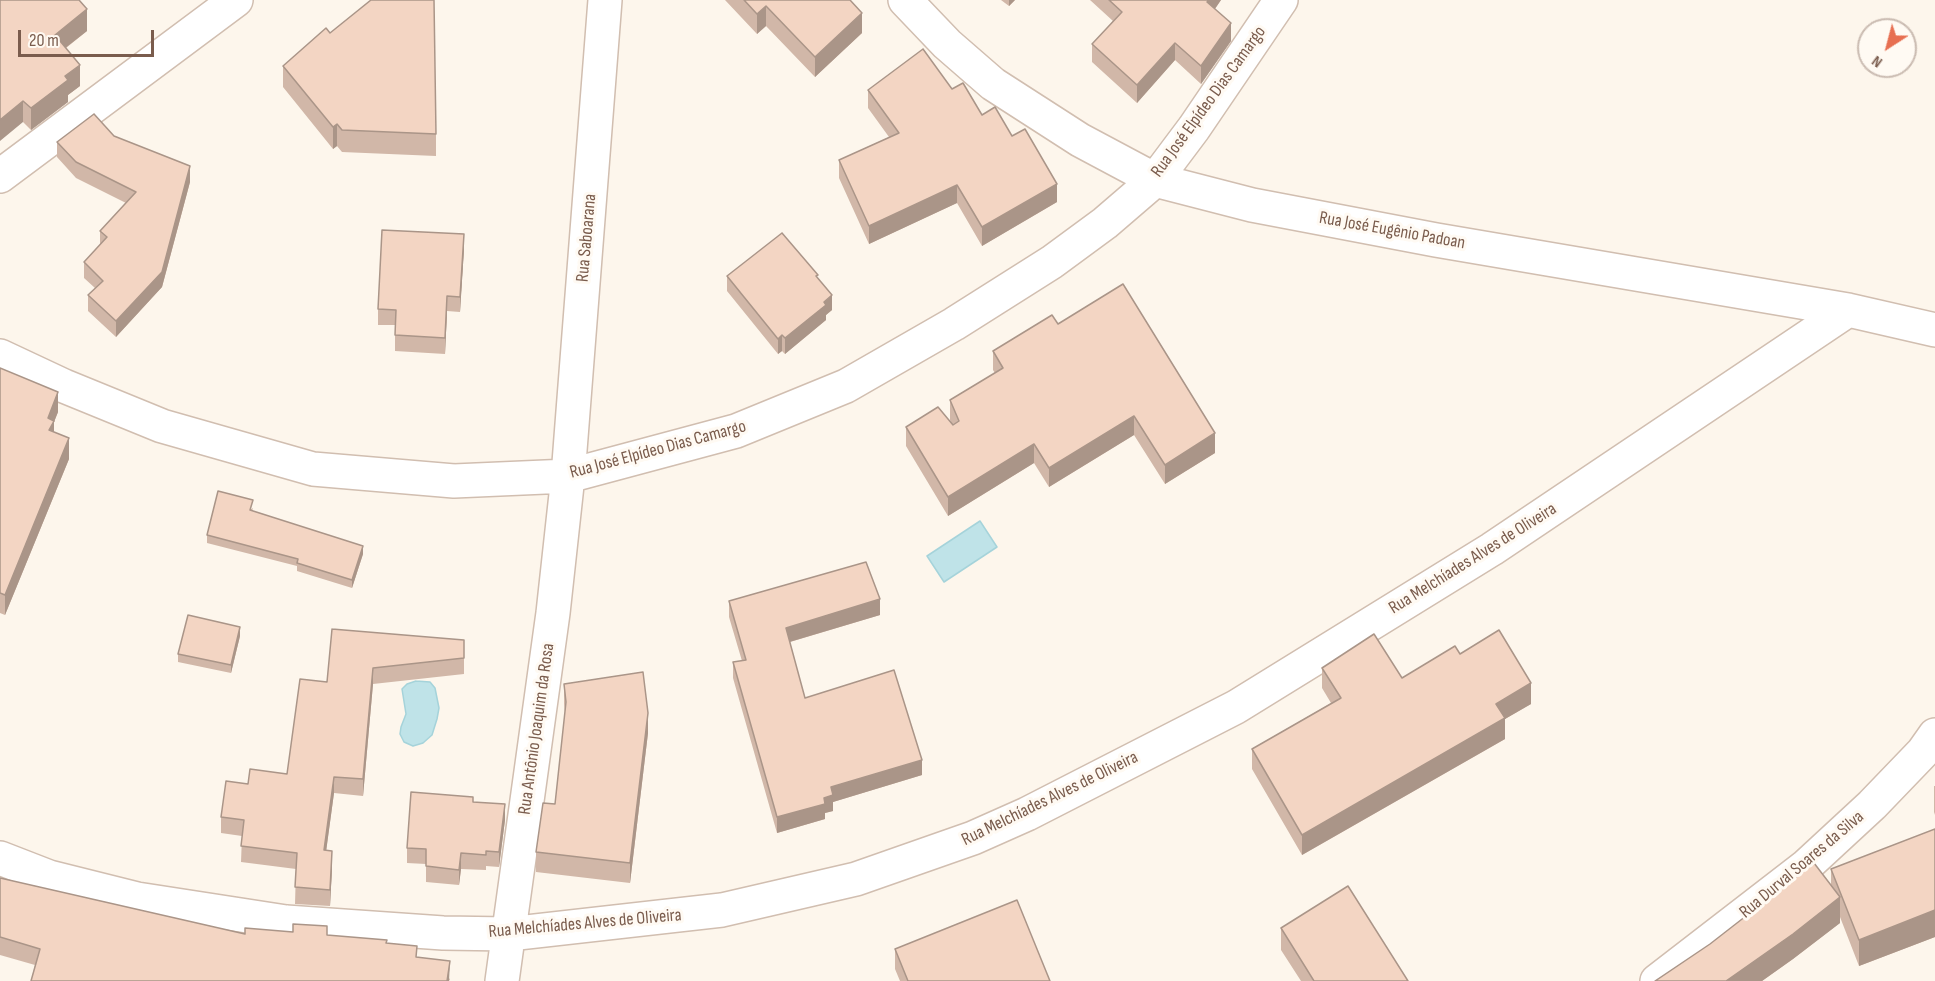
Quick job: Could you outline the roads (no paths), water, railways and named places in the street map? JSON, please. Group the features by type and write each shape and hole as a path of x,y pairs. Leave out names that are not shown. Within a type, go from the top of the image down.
{"street":[{"path":"0,176 236,0"},
{"name":"Rua Saboarana","path":"568,476 605,0"},
{"name":"Rua José Eugênio Padoan","path":"905,0 947,44 993,84 1080,140 1155,180 1252,205 1298,214 1436,240 1848,310 1935,330"},
{"name":"Rua José Elpídeo Dias Camargo","path":"0,356 64,386 162,426 313,469 454,481 568,476 736,431 846,386 954,324 1052,262 1105,223 1155,180 1194,128 1281,0"},
{"name":"Rua Melchíades Alves de Oliveira","path":"0,858 49,877 137,898 286,922 443,933 509,934 722,910 845,882 973,838 1027,814 1236,706 1492,549 1848,310"},
{"name":"Rua Antônio Joaquim da Rosa","path":"502,981 553,613 568,476"},
{"name":"Rua Durval Soares da Silva","path":"1657,981 1806,866 1872,805 1923,752 1935,735"}],"water":[{"path":"980,521 997,547 944,582 927,556"},
{"path":"416,681 430,682 435,688 439,708 432,735 423,743 413,746 404,742 400,734 406,714 402,689 407,684"}]}
